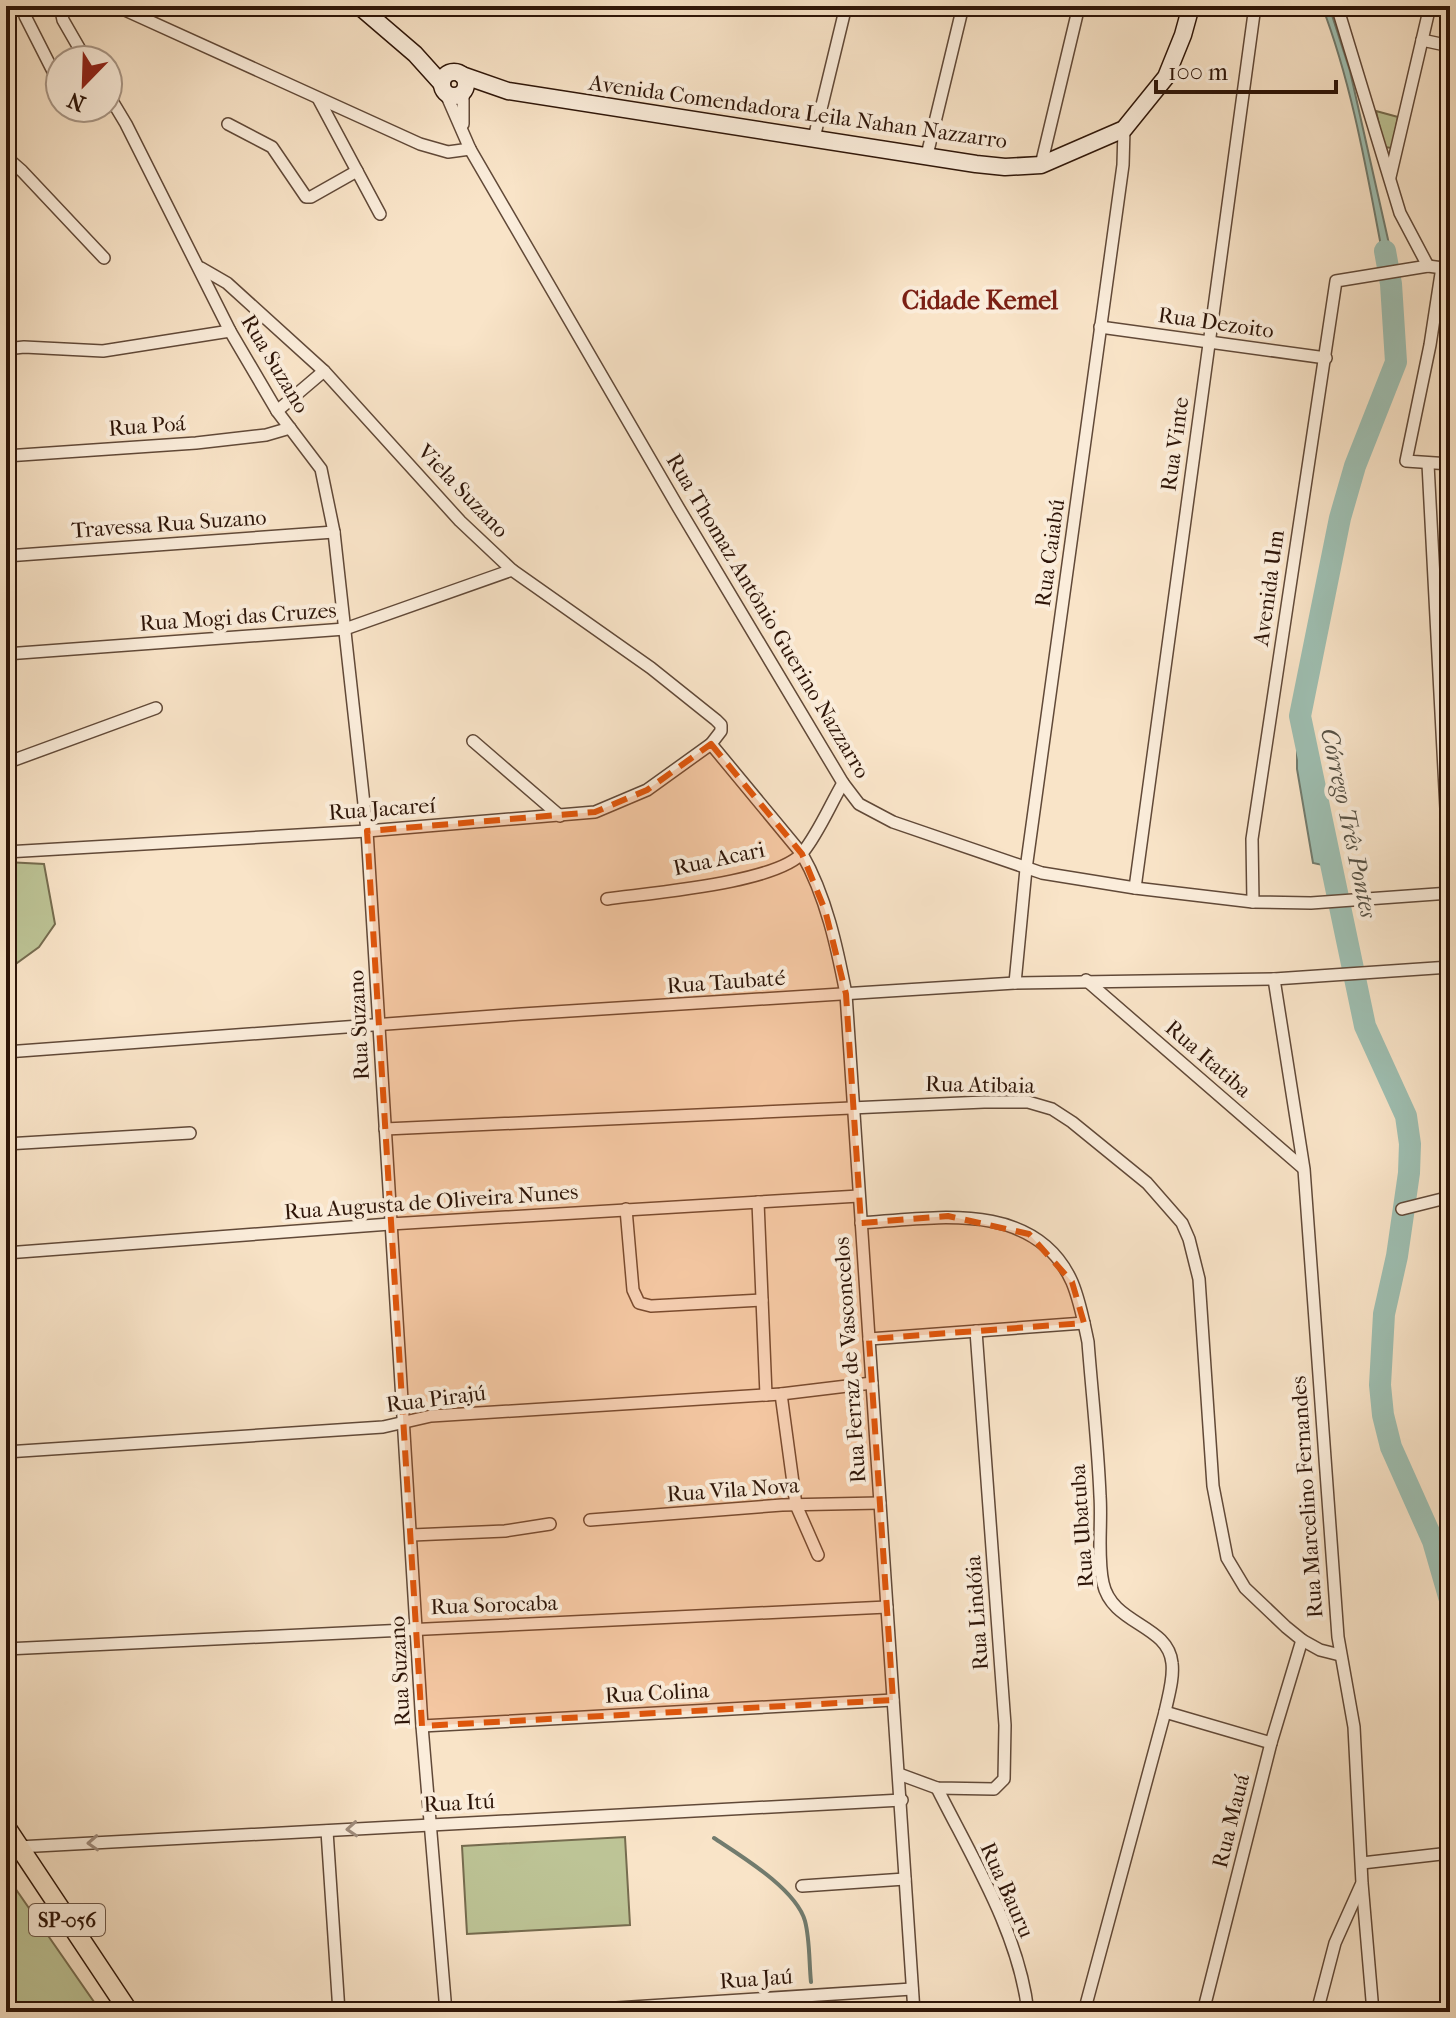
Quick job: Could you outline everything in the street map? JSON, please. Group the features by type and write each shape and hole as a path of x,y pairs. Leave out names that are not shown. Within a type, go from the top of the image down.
{"main road":[{"name":"Avenida Comendadora Leila Nahan Nazzarro","path":"359,6 455,85 1005,167 1041,165 1124,129 1166,77 1191,6"},
{"name":"SP-056","path":"6,1827 129,2012"}],"street":[{"path":"26,6 25,16 44,53"},
{"path":"60,6 63,20 77,44"},
{"path":"116,6 435,150 470,149"},
{"path":"814,138 846,6"},
{"path":"927,155 963,6"},
{"path":"1041,165 1079,6"},
{"name":"Rua Vinte","path":"1135,888 1255,6"},
{"path":"1337,6 1400,213 1428,266 1446,268 1406,461 1450,464"},
{"path":"1390,179 1430,6"},
{"path":"1422,40 1450,46"},
{"name":"Rua Thomaz Antônio Guerino Nazzarro","path":"455,85 470,149 678,507 843,783 859,804 893,822 1026,869 1135,888 1253,902 1311,903 1450,893"},
{"path":"319,99 380,214"},
{"name":"Rua Suzano","path":"121,124 201,268 230,331 277,411 321,469 334,532 367,831 422,1726 446,2012"},
{"path":"228,124 272,147 306,197 357,171"},
{"name":"Rua Caiabú","path":"1015,983 1026,869 1123,165 1124,129"},
{"path":"6,157 104,258"},
{"name":"Avenida Um","path":"1253,902 1252,839 1336,281 1428,266"},
{"name":"Viela Suzano","path":"201,268 227,283 324,371 460,521 512,570 651,668 716,720 721,725 721,731 711,744"},
{"name":"Rua Dezoito","path":"1100,327 1326,358"},
{"path":"6,349 103,351 230,331"},
{"path":"277,411 324,371"},
{"name":"Rua Poá","path":"6,456 196,443 266,435 290,428"},
{"path":"1428,464 1450,885"},
{"name":"Travessa Rua Suzano","path":"6,556 334,532"},
{"name":"Rua Mogi das Cruzes","path":"6,654 345,629 512,570"},
{"path":"6,763 156,708"},
{"path":"473,741 560,816"},
{"name":"Rua Jacareí","path":"6,852 367,831 595,812 647,790 711,744"},
{"name":"Rua Ferraz de Vasconcelos","path":"711,744 802,854 825,910 846,994 914,2012"},
{"path":"802,854 843,783"},
{"name":"Rua Acari","path":"607,899 723,883 785,865 802,854"},
{"name":"Rua Taubaté","path":"6,1052 1015,983 1274,979 1450,967"},
{"name":"Rua Marcelino Fernandes","path":"1274,979 1304,1169 1340,1655 1354,1727 1373,2012"},
{"name":"Rua Itatiba","path":"1086,980 1304,1169"},
{"name":"Rua Atibaia","path":"385,1129 853,1106 1028,1102 1052,1109 1147,1183 1182,1223 1199,1279 1213,1486 1227,1558 1245,1588 1302,1640 1320,1650 1340,1655"},
{"path":"6,1144 190,1133"},
{"name":"Rua Augusta de Oliveira Nunes","path":"6,1253 390,1224 859,1196"},
{"path":"1402,1209 1450,1197"},
{"path":"758,1202 766,1395"},
{"path":"626,1209 633,1290 639,1303 651,1306 762,1300"},
{"name":"Rua Ubatuba","path":"861,1223 948,1216 984,1220 1029,1234 1044,1246 1072,1282 1084,1323 1100,1496 1102,1582 1108,1599 1117,1610 1157,1635 1168,1647 1173,1664 1165,1712 1084,2012"},
{"path":"869,1339 1084,1323"},
{"name":"Rua Lindóia","path":"899,1774 937,1788 994,1789 1004,1779 1005,1725 976,1331"},
{"name":"Rua Pirajú","path":"6,1452 383,1427 431,1416 781,1394 872,1383"},
{"path":"781,1394 796,1505 818,1555"},
{"name":"Rua Vila Nova","path":"590,1520 796,1505 880,1503"},
{"path":"412,1535 505,1531 550,1524"},
{"name":"Rua Sorocaba","path":"6,1649 887,1607"},
{"name":"Rua Mauá","path":"1203,2012 1271,1743 1302,1640"},
{"name":"Rua Colina","path":"422,1726 893,1700"},
{"path":"1165,1712 1271,1743"},
{"name":"Rua Bauru","path":"937,1788 1005,1931 1028,2012"},
{"name":"Rua Itú","path":"18,1847 902,1800"},
{"path":"327,1831 339,2012"},
{"path":"1362,1863 1450,1853"},
{"path":"802,1886 905,1879"},
{"path":"1317,2012 1335,1943 1362,1883"},
{"name":"Rua Jaú","path":"554,2012 912,1989"}],"highlighted area":[{"path":"711,744 802,854 825,910 846,994 861,1223 948,1216 1029,1234 1072,1282 1084,1323 869,1339 893,1700 422,1726 367,831 595,812 647,790"}],"green space":[{"path":"1376,111 1398,117 1392,148 1384,147"},
{"path":"6,862 44,864 55,924 39,947 6,971"},
{"path":"625,1837 630,1925 467,1934 462,1846"},
{"path":"6,1875 101,2012 6,2012"}],"shaded area":[{"path":"1322,6 1329,6 1350,71 1394,266 1386,272 1352,104"},
{"path":"1308,637 1313,639 1299,700 1303,770 1327,866 1313,863 1297,769 1297,694"}],"waterway":[{"name":"Córrego Três Pontes","path":"1385,251 1391,284 1396,362 1355,466 1340,518 1300,716 1365,1026 1406,1116 1410,1144 1409,1173 1397,1256 1384,1314 1380,1385 1391,1447 1433,1541 1450,1600"},
{"path":"714,1838 766,1874 800,1909 807,1928 811,1982"}],"district":[{"name":"Cidade Kemel","path":"980,300"}]}
